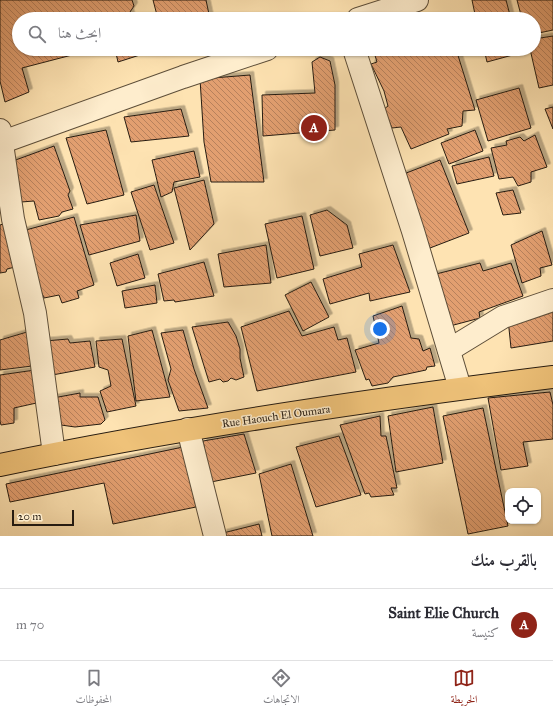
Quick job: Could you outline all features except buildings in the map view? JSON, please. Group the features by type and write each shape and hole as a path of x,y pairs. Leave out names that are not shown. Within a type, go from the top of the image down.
{"main road":[{"name":"Rue Haouch El Oumara","path":"0,465 188,429 460,388 553,377"}],"street":[{"path":"380,12 417,0"},
{"path":"54,454 35,313 13,219 1,138 246,56"},
{"path":"356,56 413,231 460,388"},
{"path":"449,350 503,317 553,300"},
{"path":"188,429 215,536"}],"place":[{"name":"Saint Elie Church","path":"314,128"}]}
